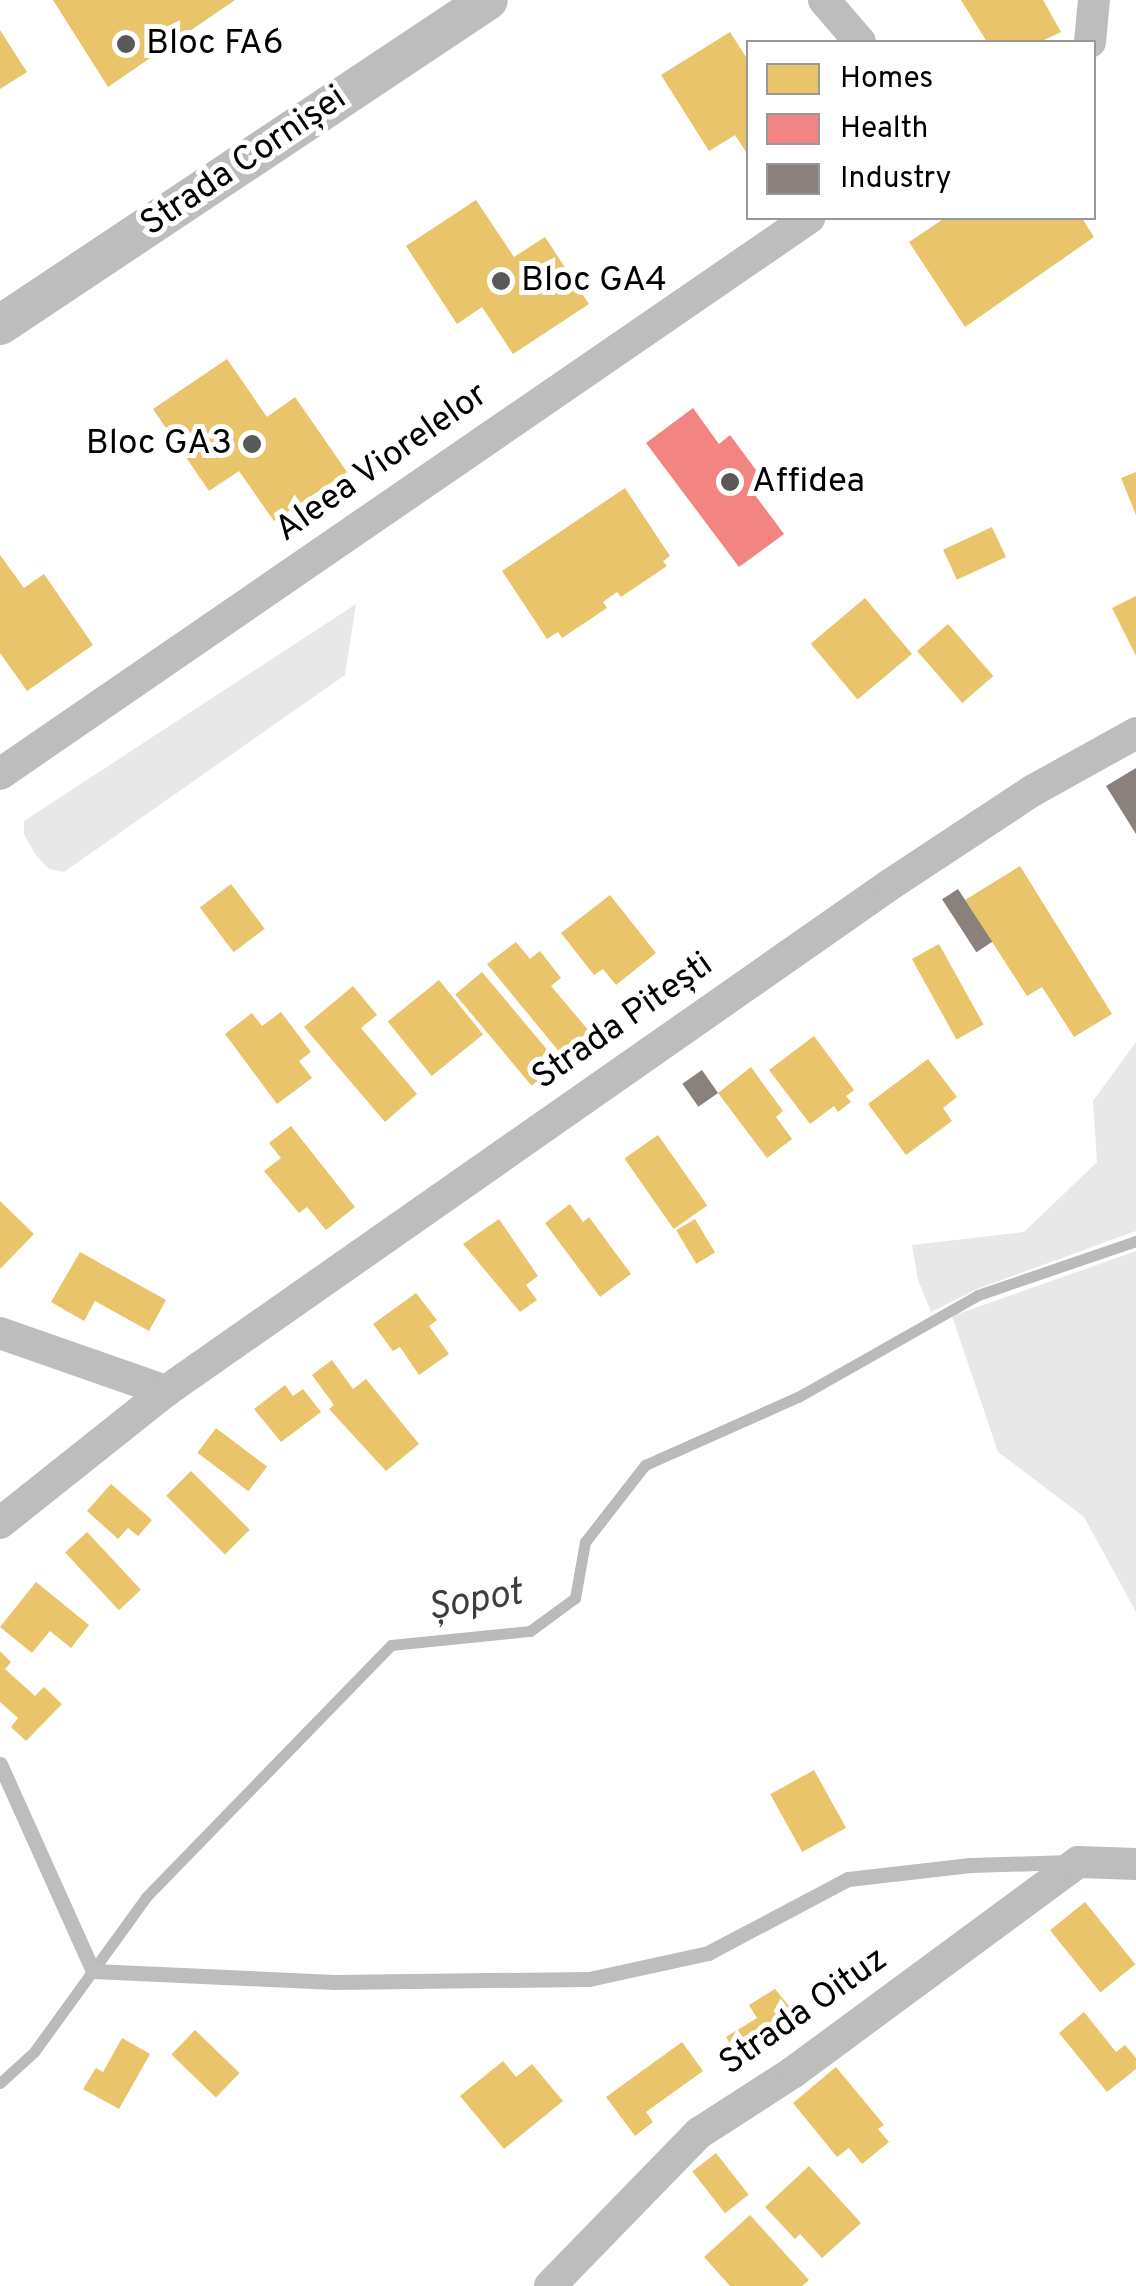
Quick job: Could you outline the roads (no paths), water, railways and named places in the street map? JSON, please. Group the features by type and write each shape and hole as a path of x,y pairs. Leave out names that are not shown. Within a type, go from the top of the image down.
{"street":[{"name":"Strada Cornișei","path":"0,325 488,0"},
{"path":"824,0 858,40"},
{"path":"1090,40 1094,0"},
{"name":"Aleea Viorelelor","path":"0,774 806,220"},
{"name":"Strada Pitești","path":"0,1523 166,1391 888,886 1032,790 1136,733"},
{"path":"0,1333 166,1391"},
{"path":"1078,1862 1136,1864"},
{"name":"Strada Oituz","path":"550,2286 699,2133 792,2073 1078,1862"}],"lane":[{"path":"0,1764 93,1971 334,1982 589,1979 708,1953 848,1879 970,1865 1078,1862"}],"waterway":[{"name":"Șopot","path":"0,2083 34,2052 146,1897 391,1645 530,1631 575,1598 585,1542 645,1465 798,1397 978,1295 1136,1241"}],"place":[{"name":"Bloc FA6","path":"126,44"},
{"name":"Bloc GA4","path":"501,281"},
{"name":"Bloc GA3","path":"252,444"},
{"name":"Affidea","path":"730,482"}]}
